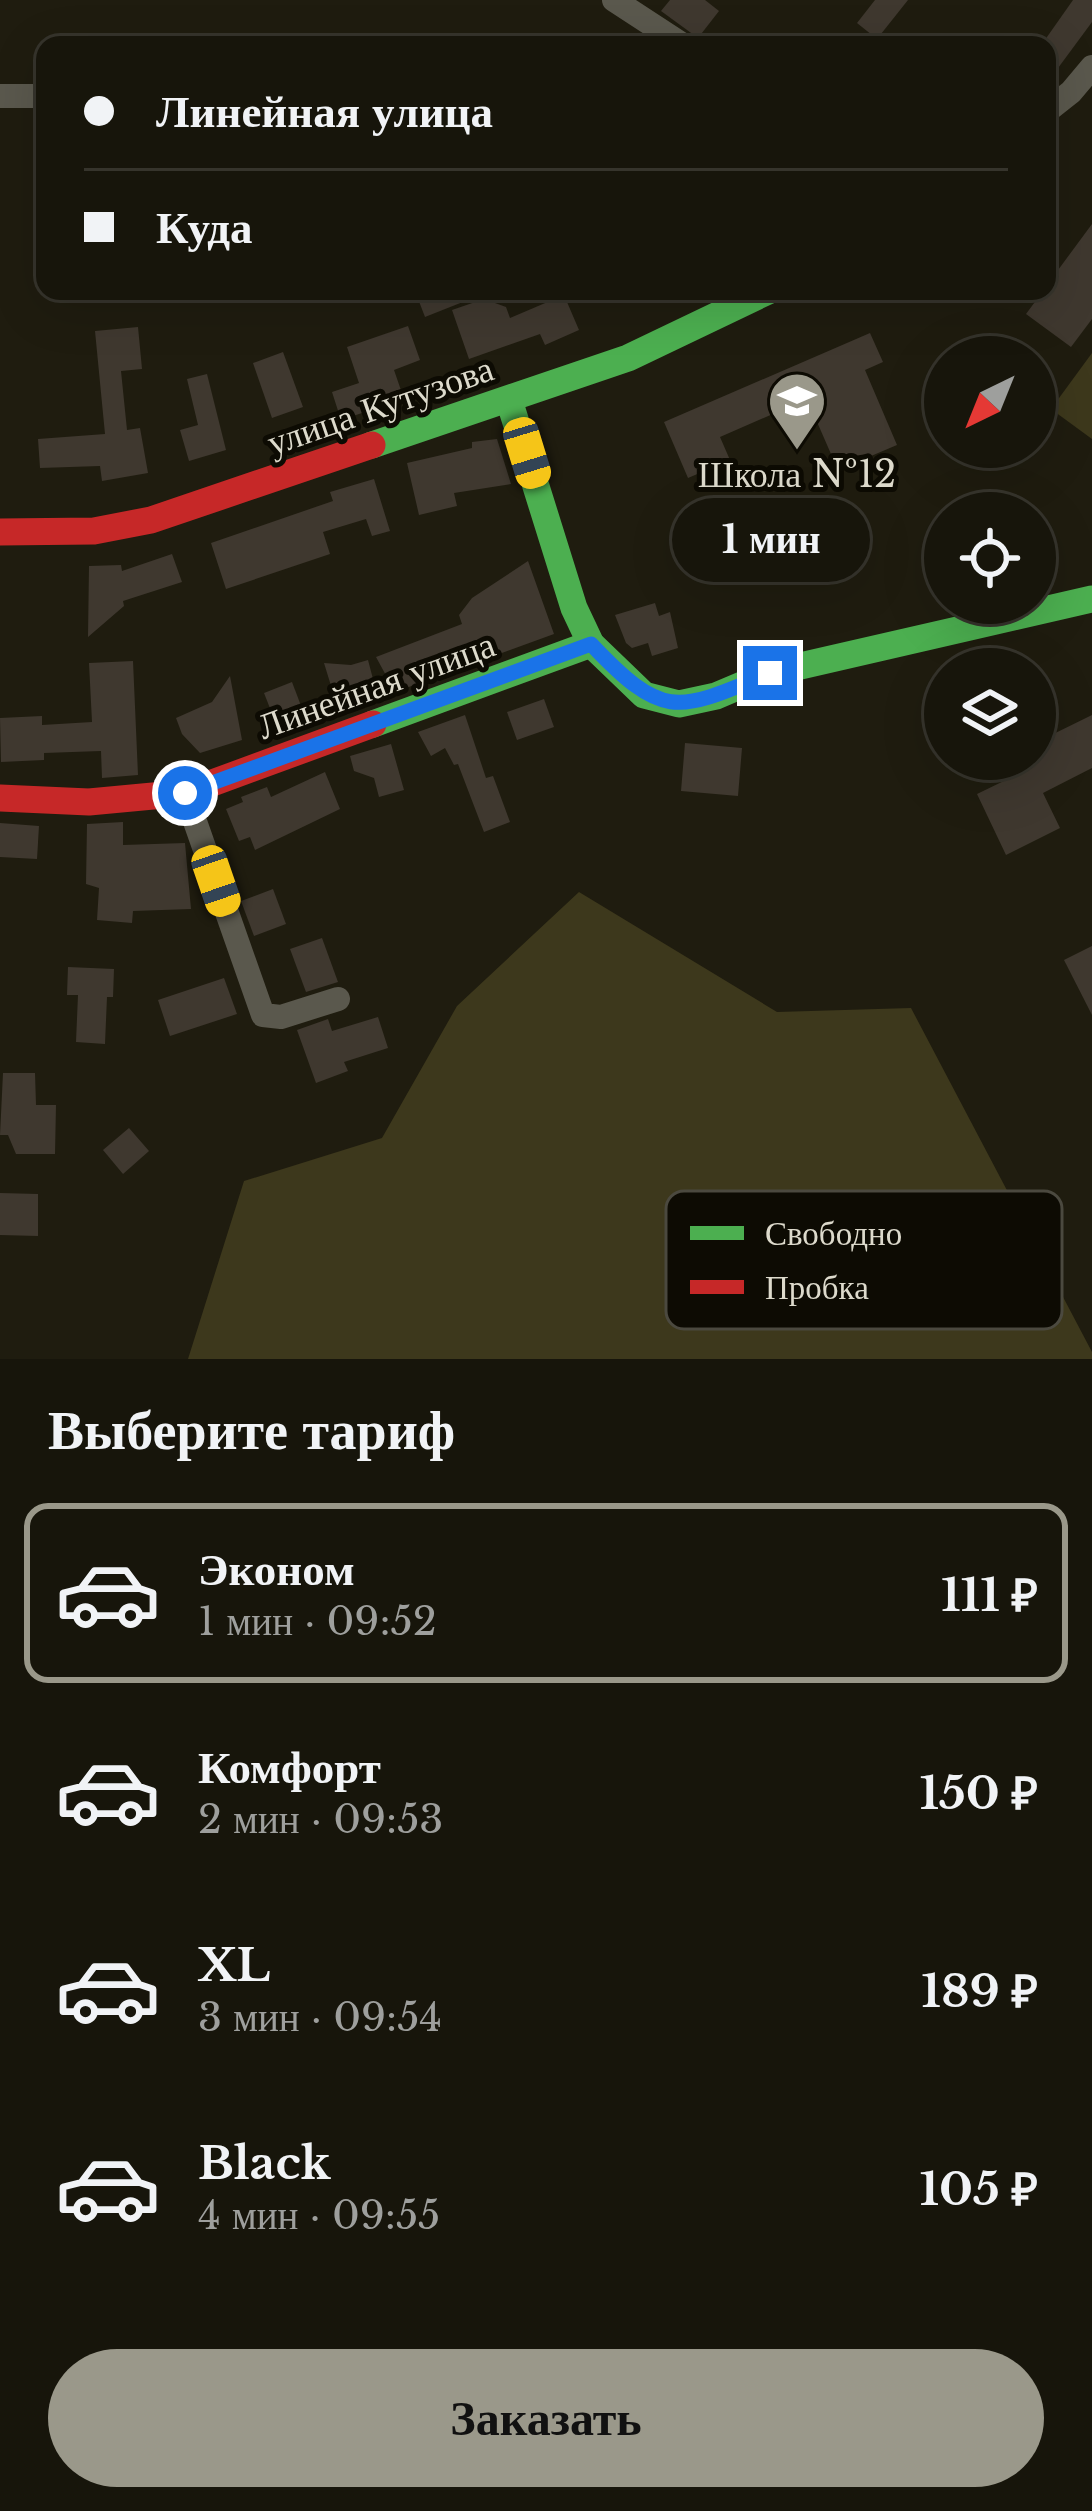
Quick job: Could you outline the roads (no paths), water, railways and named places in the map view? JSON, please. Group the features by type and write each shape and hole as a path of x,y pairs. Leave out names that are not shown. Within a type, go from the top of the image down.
{"street":[{"path":"614,0 668,36"},
{"path":"1056,104 1092,67"},
{"path":"0,96 36,96"},
{"name":"улица Кутузова","path":"0,532 94,531 151,520 628,358 749,300"},
{"path":"509,400 574,608 591,644 644,695 679,704 716,696 770,673 1092,598"},
{"name":"Линейная улица","path":"0,798 89,802 185,793 591,644"},
{"path":"185,793 263,1015 281,1018 338,999"}],"place":[{"name":"Школа №12","path":"797,452"}]}
